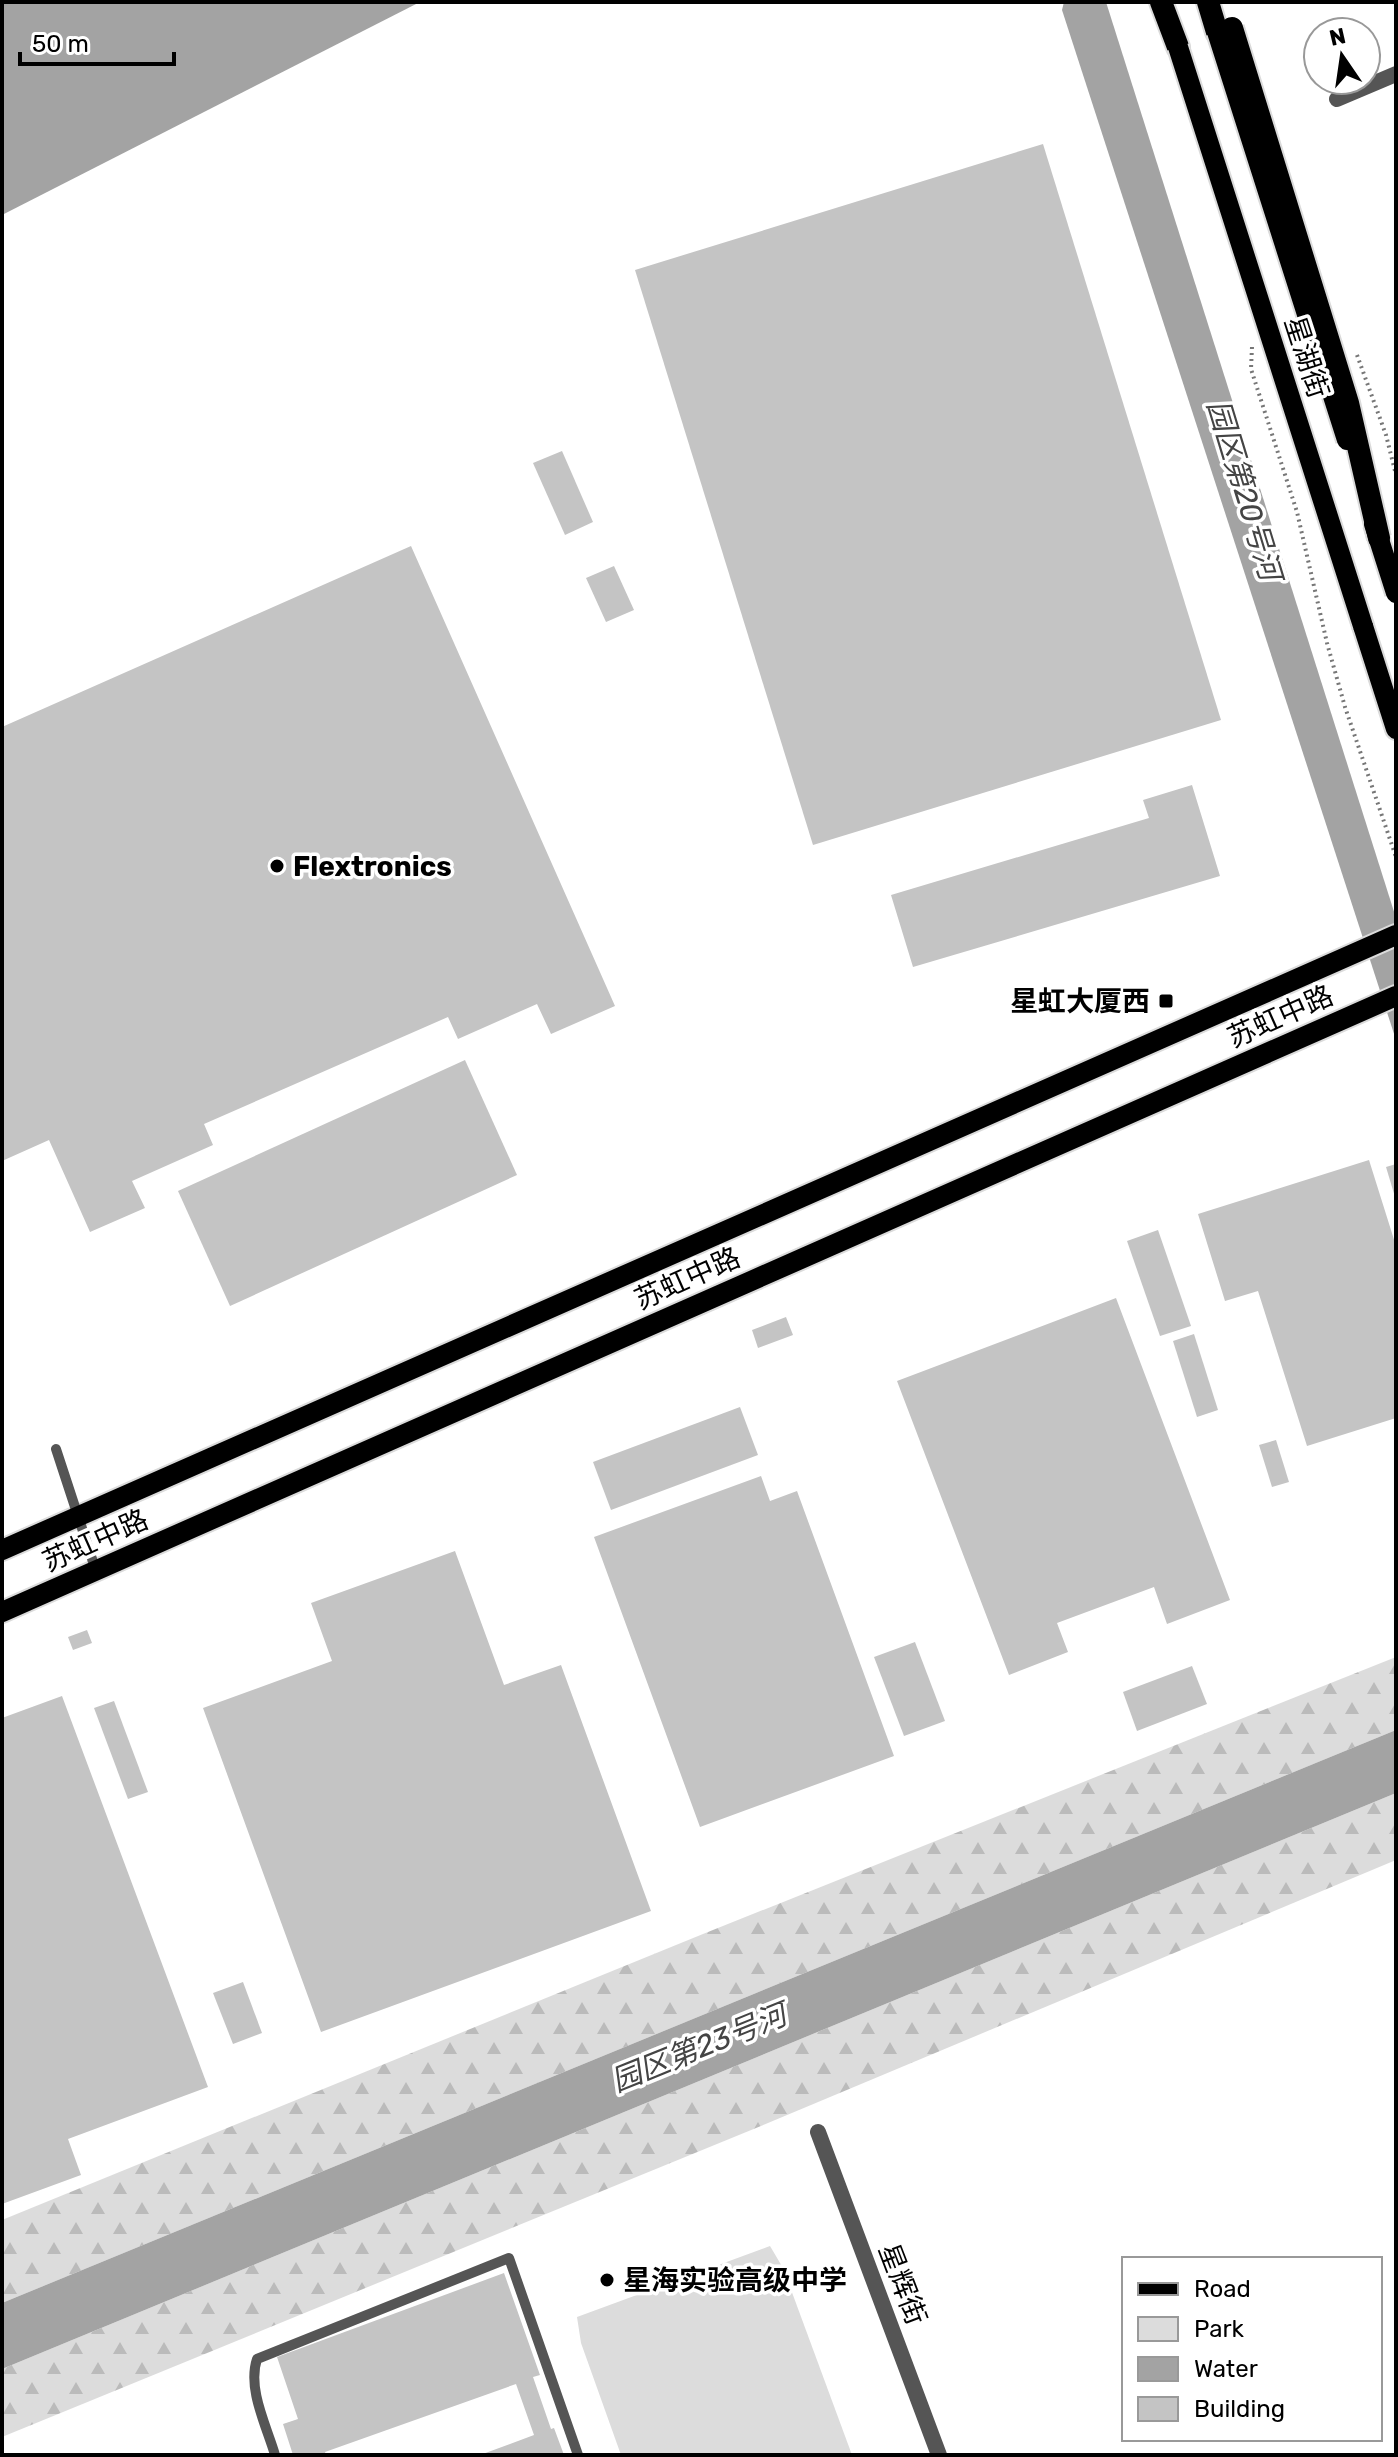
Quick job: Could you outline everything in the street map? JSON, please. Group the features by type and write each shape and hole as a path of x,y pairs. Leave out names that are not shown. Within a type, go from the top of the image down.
{"highway":[{"path":"1164,2 1178,47"},
{"path":"1206,2 1217,32"},
{"path":"1224,2 1348,403 1379,538"}],"main road":[{"name":"星湖街","path":"1217,32 1396,593"},
{"name":"星湖街","path":"1178,47 1396,729"},
{"name":"苏虹中路","path":"2,1550 1396,935"},
{"name":"苏虹中路","path":"2,1612 1388,1000"}],"street":[{"path":"1337,99 1396,74"},
{"name":"星辉街","path":"818,2132 939,2455"}],"lane":[{"path":"56,1449 96,1571"},
{"path":"275,2455 256,2391 253,2370 257,2359 509,2258 578,2455"}],"path":[{"path":"1252,343 1251,369 1297,512 1327,643 1367,775 1396,857"}],"green space":[{"path":"1396,1657 1396,1730 2,2303 2,2220 703,1934"},
{"path":"1396,1793 1396,1860 768,2123 2,2437 2,2369"},
{"path":"770,2246 783,2268 852,2455 621,2455 581,2343 577,2317"}],"water":[{"path":"2,2 420,2 2,215"},
{"name":"园区第20号河","path":"1064,2 1106,2 1396,918 1396,1040 1062,10"},
{"name":"园区第23号河","path":"1396,1730 1396,1793 2,2369 2,2303"}],"building":[{"path":"1043,144 1221,720 813,845 635,270"},
{"path":"562,451 593,522 565,535 533,463"},
{"name":"Flextronics","path":"411,546 615,1006 551,1034 537,1004 458,1039 448,1017 204,1124 213,1145 132,1181 145,1208 90,1232 49,1140 2,1161 2,727"},
{"path":"614,566 634,610 606,622 586,578"},
{"path":"1192,785 1220,876 913,967 891,895 1149,818 1143,800"},
{"path":"465,1060 517,1175 230,1306 178,1191"},
{"path":"1369,1160 1396,1246 1396,1418 1307,1446 1258,1291 1225,1301 1198,1214"},
{"path":"1396,1164 1396,1197 1395,1197 1386,1167"},
{"path":"1158,1230 1191,1326 1160,1336 1127,1241"},
{"path":"1116,1298 1230,1600 1167,1624 1154,1587 1057,1623 1068,1652 1009,1675 897,1381"},
{"path":"786,1317 793,1335 758,1348 752,1330"},
{"path":"1194,1334 1218,1410 1197,1417 1173,1341"},
{"path":"740,1407 758,1455 611,1510 593,1462"},
{"path":"1276,1440 1289,1482 1272,1487 1259,1445"},
{"path":"761,1476 770,1501 797,1491 894,1756 700,1827 594,1537"},
{"path":"455,1551 504,1685 561,1665 651,1911 321,2032 203,1708 332,1661 311,1603"},
{"path":"87,1630 92,1643 73,1650 68,1637"},
{"path":"915,1642 945,1721 904,1736 874,1657"},
{"path":"1192,1666 1207,1704 1137,1731 1123,1692"},
{"path":"62,1696 208,2087 68,2139 81,2175 2,2204 2,1718"},
{"path":"114,1701 148,1792 128,1799 94,1708"},
{"path":"243,1982 262,2033 233,2044 213,1993"},
{"path":"504,2273 540,2375 533,2377 551,2429 554,2428 564,2455 480,2455 534,2435 516,2384 325,2452 326,2455 293,2455 283,2424 298,2419 277,2357"}],"place":[{"name":"Flextronics","path":"277,866"},
{"name":"星虹大厦西","path":"1166,1001"},
{"name":"星海实验高级中学","path":"607,2280"}]}
